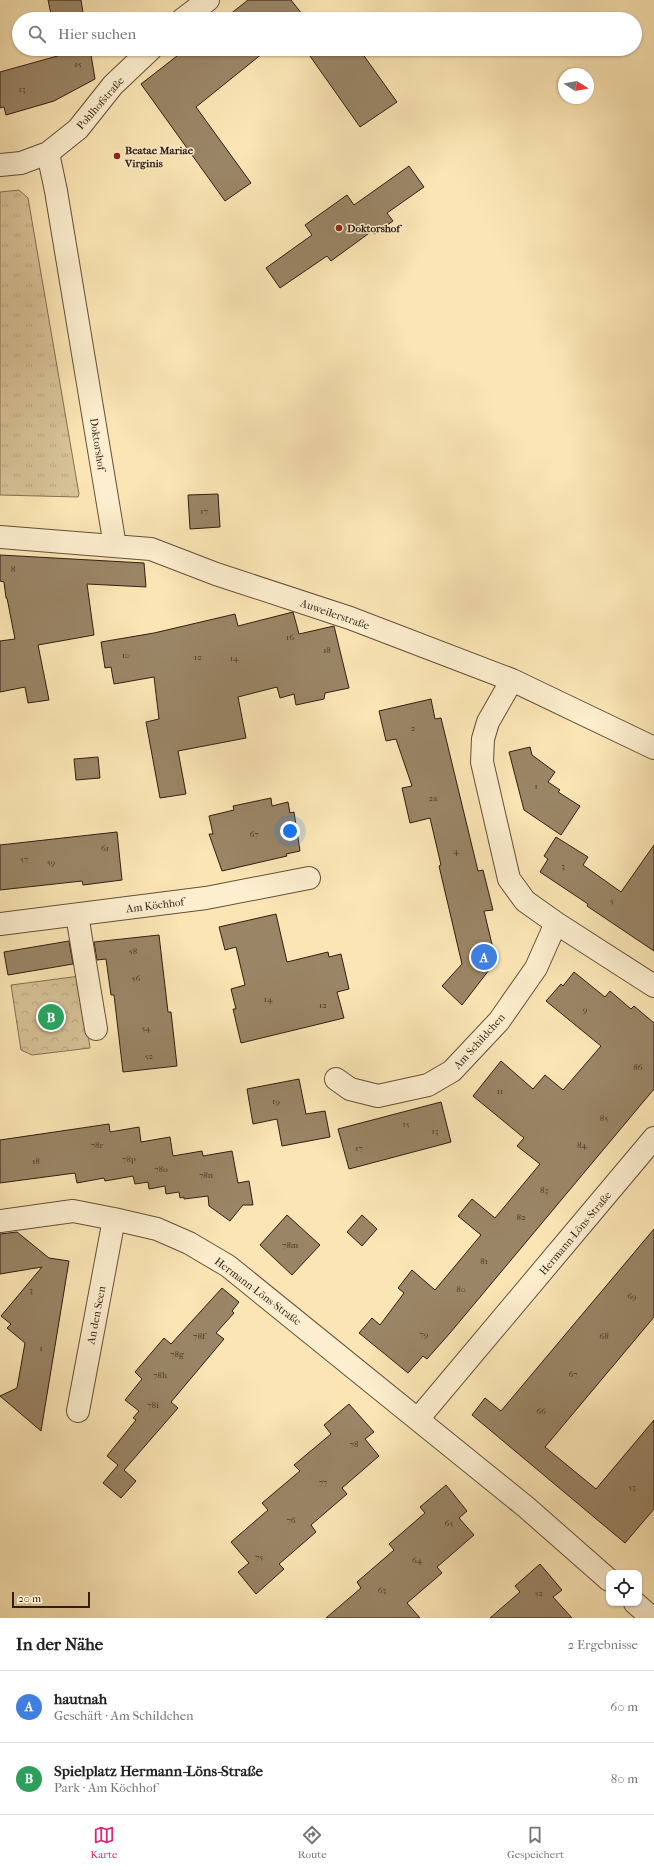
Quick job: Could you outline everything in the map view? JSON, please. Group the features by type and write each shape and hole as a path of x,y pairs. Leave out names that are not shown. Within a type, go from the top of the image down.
{"street":[{"path":"192,12 208,0"},
{"name":"Pohlhofstraße","path":"0,165 21,163 48,153 78,129 113,85 144,56"},
{"name":"Doktorshof","path":"48,153 56,192 115,546"},
{"name":"Auweilerstraße","path":"0,536 151,549 216,574 350,618 512,680 654,748"},
{"path":"512,680 488,722 483,739 482,762 509,879 525,901 556,923 654,986"},
{"name":"Am Köchhof","path":"0,924 206,898 309,878"},
{"path":"77,915 96,1029"},
{"name":"Am Schildchen","path":"336,1079 350,1089 378,1096 428,1085 452,1071 503,1015 536,968 556,923"},
{"name":"Hermann-Löns-Straße","path":"418,1419 654,1138"},
{"name":"Hermann-Löns-Straße","path":"0,1221 73,1211 157,1229 189,1243 228,1266 418,1419 526,1508 606,1577"},
{"name":"An den Seen","path":"78,1411 114,1220"},
{"path":"638,1606 652,1618"}],"green space":[{"path":"19,190 28,198 79,494 78,497 0,495 0,192"},
{"path":"80,976 90,1048 32,1055 21,1050 11,985"}],"building":[{"path":"48,0 81,0 83,12 51,12"},
{"path":"248,0 291,0 300,12 233,12"},
{"path":"57,56 91,56 95,79 54,101 6,115 4,107 0,108 0,72"},
{"path":"177,56 259,56 196,107 251,183 225,201 141,84"},
{"path":"310,56 364,56 397,102 360,127"},
{"path":"409,166 424,187 387,213 393,221 374,234 372,231 331,261 327,256 280,288 266,268 312,235 305,225 347,195 354,205"},
{"path":"218,494 220,527 190,529 188,495"},
{"path":"0,555 144,563 146,587 87,584 94,635 38,645 49,700 28,703 25,687 0,692 0,641 15,639 4,582 0,581"},
{"path":"293,612 299,634 334,626 349,688 325,693 324,699 296,705 294,694 280,698 277,687 238,697 246,738 178,751 186,794 160,798 146,722 159,719 154,677 114,684 111,667 105,668 101,642 154,633 235,614 238,626"},
{"path":"431,699 435,719 441,718 478,871 483,870 493,910 484,911 496,961 462,1005 442,986 462,964 439,866 441,865 430,818 410,823 402,788 412,786 396,739 386,741 379,711"},
{"path":"530,747 532,755 555,772 548,782 560,790 558,792 580,806 561,835 524,810 509,752"},
{"path":"98,757 100,778 76,780 74,759"},
{"path":"271,798 272,806 288,802 290,813 294,812 300,851 286,854 287,856 222,871 209,834 213,834 209,816 234,810 233,806"},
{"path":"117,832 122,880 83,885 82,881 0,890 0,845"},
{"path":"556,837 588,857 583,865 621,892 654,845 654,951 540,872 548,859 544,856"},
{"path":"276,914 287,962 328,952 329,957 341,954 349,989 337,992 344,1018 241,1043 233,1009 236,1009 231,989 245,985 236,947 225,950 219,927"},
{"path":"159,935 168,1012 171,1012 177,1066 123,1072 114,995 111,995 106,959 97,960 94,942"},
{"path":"69,941 73,964 8,975 4,952"},
{"path":"574,972 605,997 610,991 631,1009 634,1006 654,1023 654,1089 450,1333 427,1359 423,1356 408,1373 359,1333 372,1318 380,1325 404,1293 398,1288 412,1270 435,1290 481,1235 458,1216 472,1199 495,1218 540,1164 517,1146 524,1138 473,1096 501,1061 533,1089 545,1075 563,1090 601,1046 546,1001 561,984 563,986"},
{"path":"299,1079 306,1114 325,1111 330,1137 282,1146 277,1119 253,1124 247,1089"},
{"path":"441,1102 451,1142 349,1169 338,1129"},
{"path":"109,1124 110,1132 139,1127 141,1142 170,1137 173,1156 202,1151 203,1156 232,1151 238,1183 249,1181 253,1205 243,1205 230,1221 209,1206 208,1196 184,1199 184,1197 180,1198 179,1192 166,1194 165,1186 149,1189 148,1182 135,1184 133,1176 105,1181 104,1178 77,1183 75,1173 0,1183 0,1140"},
{"path":"287,1215 320,1245 292,1275 260,1245"},
{"path":"362,1215 377,1229 362,1246 347,1232"},
{"path":"654,1229 654,1317 545,1447 596,1489 654,1420 654,1509 625,1543 472,1415 485,1398 501,1411"},
{"path":"17,1232 49,1258 69,1261 41,1431 0,1396 17,1388 25,1343 7,1328 11,1324 1,1316 42,1267 0,1274 0,1234"},
{"path":"222,1288 239,1302 232,1311 234,1313 216,1333 224,1339 171,1402 178,1408 124,1470 136,1481 121,1498 103,1483 118,1465 107,1456 136,1420 133,1418 139,1411 125,1400 142,1379 135,1372 164,1338 171,1344"},
{"path":"349,1404 374,1432 365,1439 379,1456 342,1488 347,1494 311,1525 316,1532 279,1564 284,1569 256,1594 238,1572 249,1563 231,1542 268,1510 262,1503 300,1471 294,1465 331,1434 324,1425"},
{"path":"446,1485 467,1511 459,1518 474,1535 437,1567 442,1573 407,1603 420,1618 326,1618 361,1588 357,1582 394,1550 389,1544 425,1513 420,1507"},
{"path":"540,1564 562,1590 553,1597 572,1618 490,1618 520,1592 515,1586"}],"place":[{"name":"Beatae Mariae Virginis","path":"117,156"},
{"name":"Doktorshof","path":"339,228"},
{"name":"hautnah","path":"484,957"},
{"name":"Spielplatz Hermann-Löns-Straße","path":"51,1017"}]}
